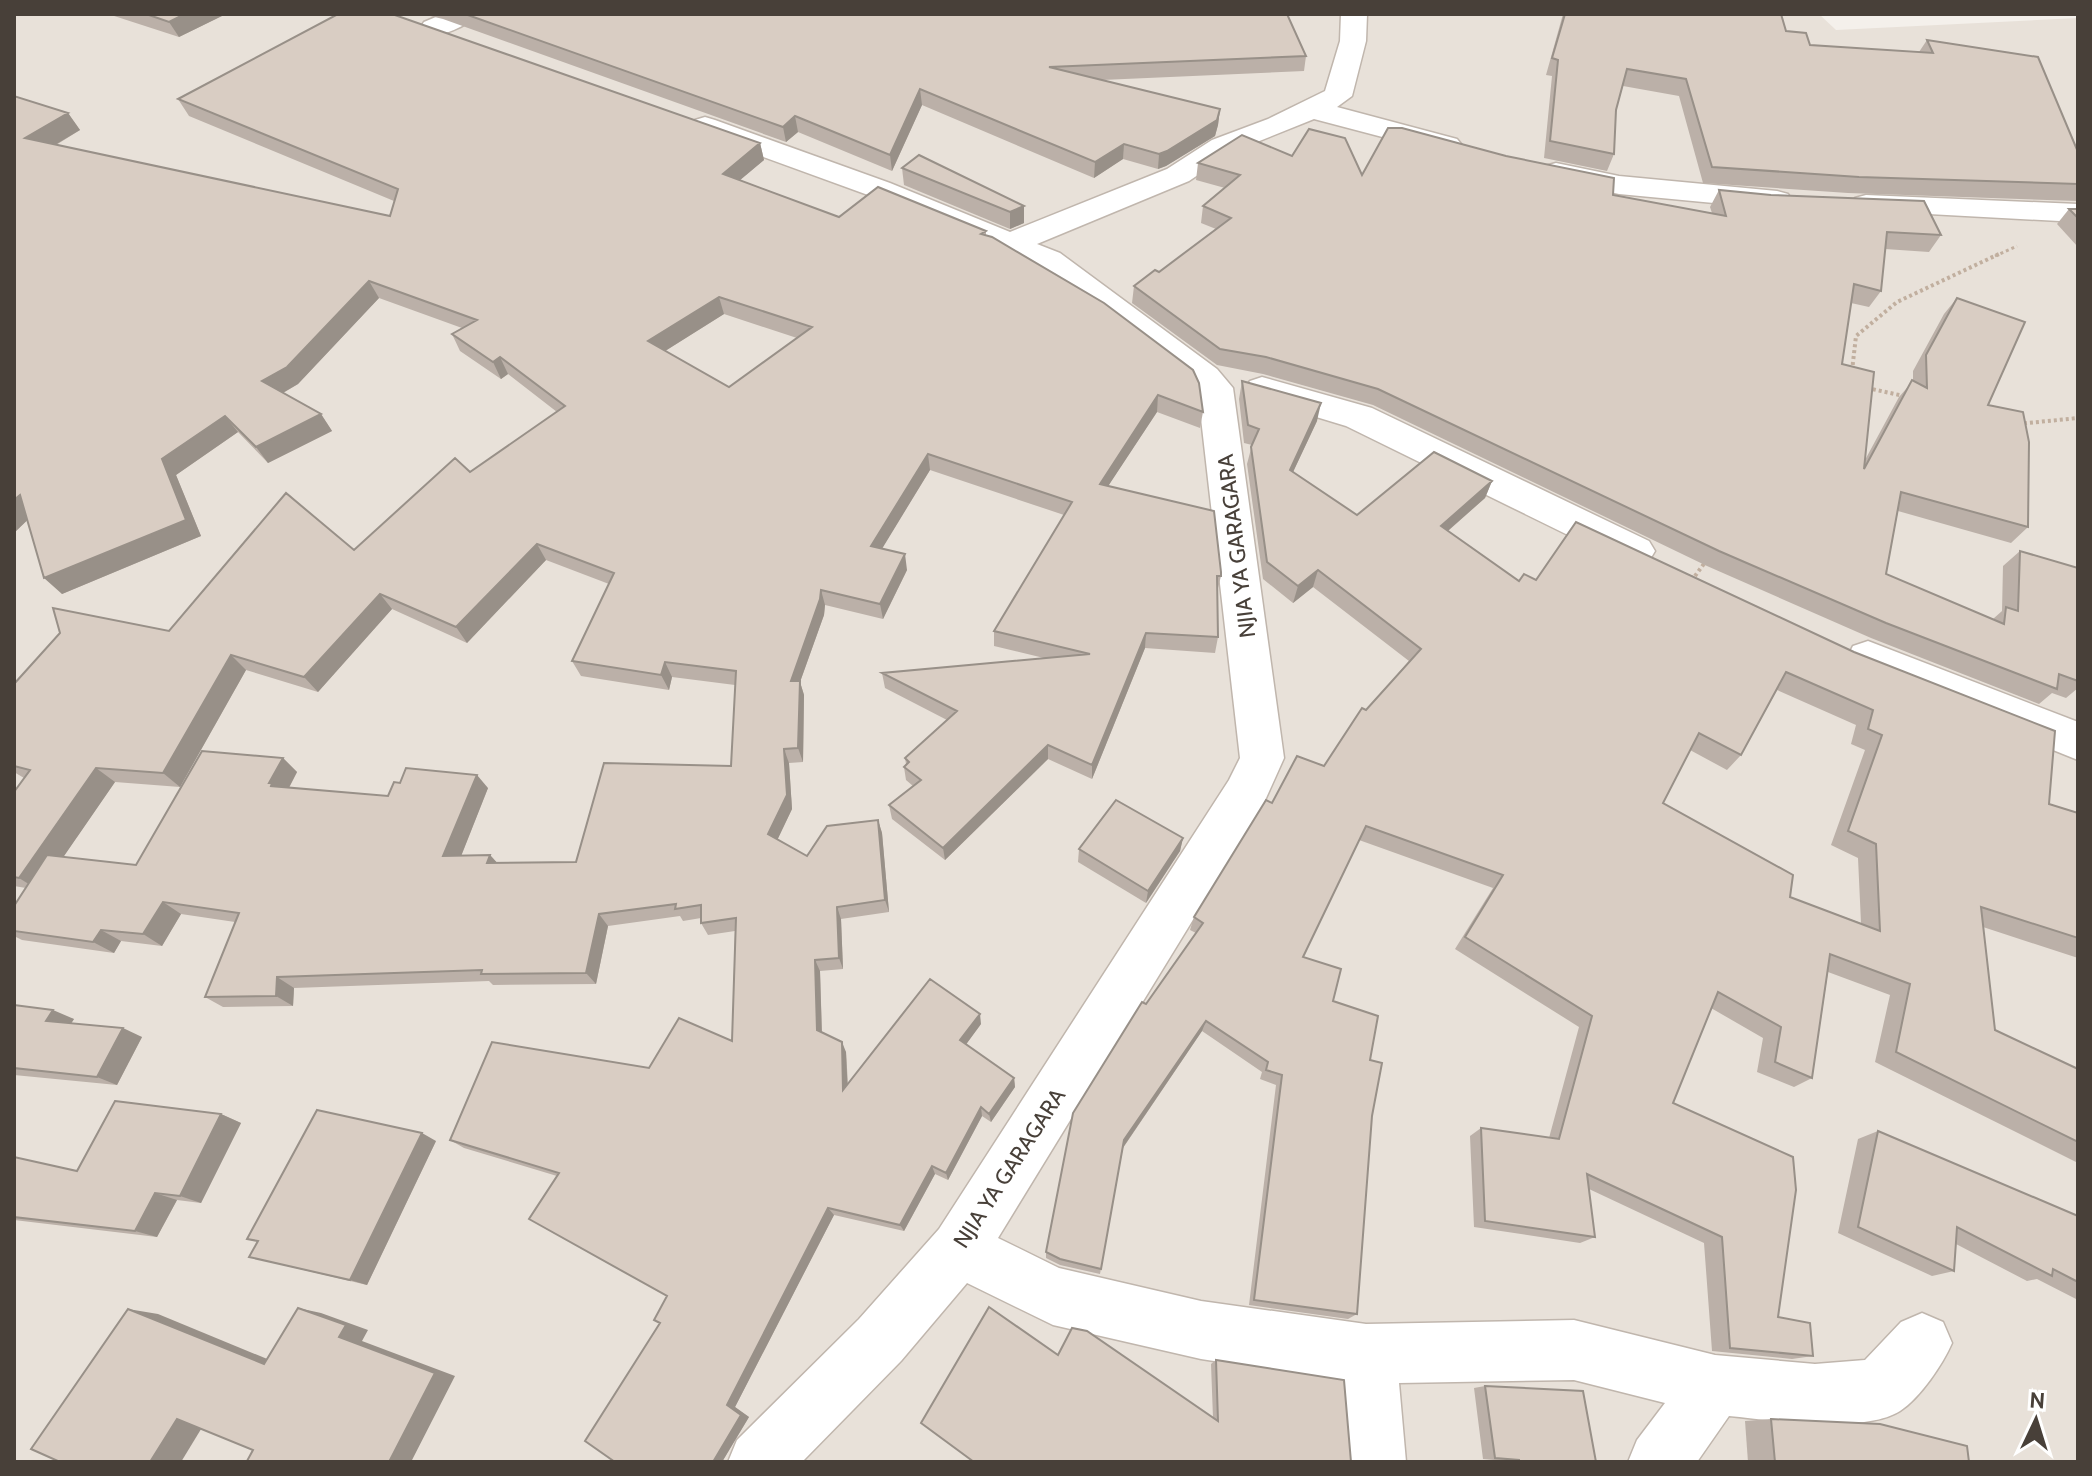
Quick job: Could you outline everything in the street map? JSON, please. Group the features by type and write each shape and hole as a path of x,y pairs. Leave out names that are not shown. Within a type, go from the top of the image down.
{"street":[{"path":"1009,244 1178,175 1222,146 1338,96 1353,41 1354,14"},
{"path":"393,18 458,29"},
{"path":"1310,109 1474,153"},
{"path":"671,114 879,189 1049,260 1205,377 1262,389 1359,417 1699,570"},
{"path":"1530,167 1619,185 1808,202"},
{"path":"1839,203 2078,213"},
{"name":"NJIA YA GARAGARA","path":"759,1462 880,1340 959,1249 1246,793 1262,758 1218,399 1215,388 1205,377"},
{"path":"1828,641 2078,741"},
{"path":"959,1249 1053,1296 1201,1330 1366,1354 1574,1350 1715,1385 1815,1394 1879,1389 1922,1343"},
{"path":"1366,1354 1375,1462"},
{"path":"1659,1462 1715,1385"}],"path":[{"path":"1850,384 1856,336 1897,302 2029,240"},
{"path":"1862,387 1914,399"},
{"path":"2012,425 2078,418"}],"shaded area":[{"path":"14,14 1819,14 1836,30 2078,18 2078,1462 14,1462"}],"building":[{"path":"146,14 185,14 169,22"},
{"path":"338,14 392,14 760,143 723,174 839,217 878,187 986,231 981,234 992,237 1104,303 1193,370 1199,383 1203,412 1158,395 1100,484 1214,511 1221,572 1221,576 1217,576 1218,637 1146,633 1092,765 1048,745 943,848 889,805 921,780 904,767 909,762 905,758 957,711 882,673 1090,654 994,631 1072,502 928,454 871,546 905,554 880,604 821,590 791,681 800,681 798,748 784,749 787,795 768,834 807,856 827,826 878,820 885,900 837,907 839,958 815,960 817,1030 842,1042 843,1090 930,979 980,1014 960,1040 1014,1078 989,1114 981,1107 946,1173 932,1166 900,1225 828,1208 727,1405 741,1415 713,1462 615,1462 585,1441 660,1323 654,1320 667,1296 529,1219 559,1173 450,1140 492,1042 649,1068 679,1018 732,1041 736,918 701,923 701,905 675,909 676,904 599,914 586,973 481,974 482,970 277,977 276,996 205,997 239,913 163,902 143,934 101,930 93,942 14,931 14,906 47,855 136,865 202,751 283,758 269,783 272,783 271,786 388,796 394,782 400,783 406,768 477,775 443,856 490,855 487,863 576,862 604,763 731,766 736,671 665,662 661,675 572,661 614,573 537,544 456,627 380,594 304,677 231,655 163,773 96,768 19,878 14,877 14,792 30,770 14,766 14,684 60,633 53,608 169,631 286,493 354,550 455,458 470,472 565,406 500,357 493,362 452,334 477,320 369,281 287,367 262,381 321,414 256,447 225,416 162,459 186,520 44,578 20,495 14,500 14,96 68,113 25,138 390,216 398,189 178,99","holes":["719,297 812,327 729,387 648,341"]},
{"path":"465,14 1287,14 1306,56 1049,67 1220,109 1217,120 1159,154 1124,144 1095,162 920,89 890,155 795,116 783,127"},
{"path":"1565,14 1781,14 1786,31 1806,33 1810,45 1933,53 1927,40 2038,57 2078,152 2078,184 1859,177 1712,167 1686,79 1627,69 1616,110 1614,154 1550,141 1558,60 1552,58"},
{"path":"1388,128 1402,128 1506,156 1614,178 1613,195 1726,216 1719,190 1924,201 1941,235 1887,232 1881,291 1854,284 1842,364 1874,372 1864,469 1912,380 1927,388 1926,355 1957,298 2025,322 1988,405 2023,412 2029,442 2028,527 1901,492 1886,574 2004,624 2006,607 2018,611 2020,551 2078,568 2078,681 2059,674 2057,689 1886,623 1719,551 1378,389 1266,357 1220,349 1134,286 1155,270 1159,272 1231,218 1203,206 1240,175 1198,163 1242,135 1292,156 1309,129 1345,138 1362,175"},
{"path":"919,155 1024,206 1010,212 902,168"},
{"path":"2069,209 2078,209 2078,218"},
{"path":"1242,381 1321,403 1290,470 1357,515 1434,452 1492,481 1441,526 1519,581 1524,574 1536,580 1576,522 1854,652 2055,731 2049,804 2078,813 2078,938 1981,907 1995,1030 2078,1069 2078,1142 1896,1052 1910,984 1830,954 1812,1078 1775,1062 1781,1027 1718,992 1673,1103 1793,1157 1796,1190 1778,1317 1810,1323 1813,1356 1730,1348 1722,1237 1587,1174 1595,1237 1485,1221 1481,1128 1559,1139 1592,1016 1465,937 1503,875 1366,826 1303,957 1341,969 1333,1001 1378,1016 1370,1060 1382,1063 1372,1116 1357,1314 1254,1300 1282,1075 1266,1070 1268,1062 1206,1021 1124,1140 1101,1269 1060,1259 1046,1252 1073,1113 1142,1002 1146,1004 1203,923 1194,917 1266,800 1272,803 1297,756 1324,766 1362,708 1366,710 1421,649 1318,570 1298,586 1267,562 1251,447 1259,429 1248,425","holes":["1786,672 1873,710 1868,729 1882,735 1848,831 1876,844 1880,931 1790,897 1793,875 1663,803 1699,733 1741,755"]},
{"path":"1116,800 1183,838 1148,891 1079,849"},
{"path":"14,1005 53,1010 46,1021 123,1028 97,1077 14,1068"},
{"path":"115,1101 221,1114 180,1196 155,1193 135,1231 14,1217 14,1157 77,1171"},
{"path":"317,1110 422,1133 350,1280 249,1257 258,1241 247,1239"},
{"path":"1878,1131 2078,1216 2078,1282 2053,1269 2052,1276 1957,1227 1954,1271 1858,1227"},
{"path":"989,1307 1058,1355 1072,1328 1087,1331 1218,1421 1216,1360 1344,1380 1351,1462 974,1462 921,1423"},
{"path":"298,1308 346,1325 339,1337 435,1373 389,1462 249,1462 253,1450 177,1419 150,1462 60,1462 31,1449 128,1309 264,1364"},
{"path":"1485,1386 1583,1391 1596,1462 1519,1462 1495,1458"},
{"path":"1771,1419 1880,1424 1967,1446 1969,1462 1775,1462"}]}
